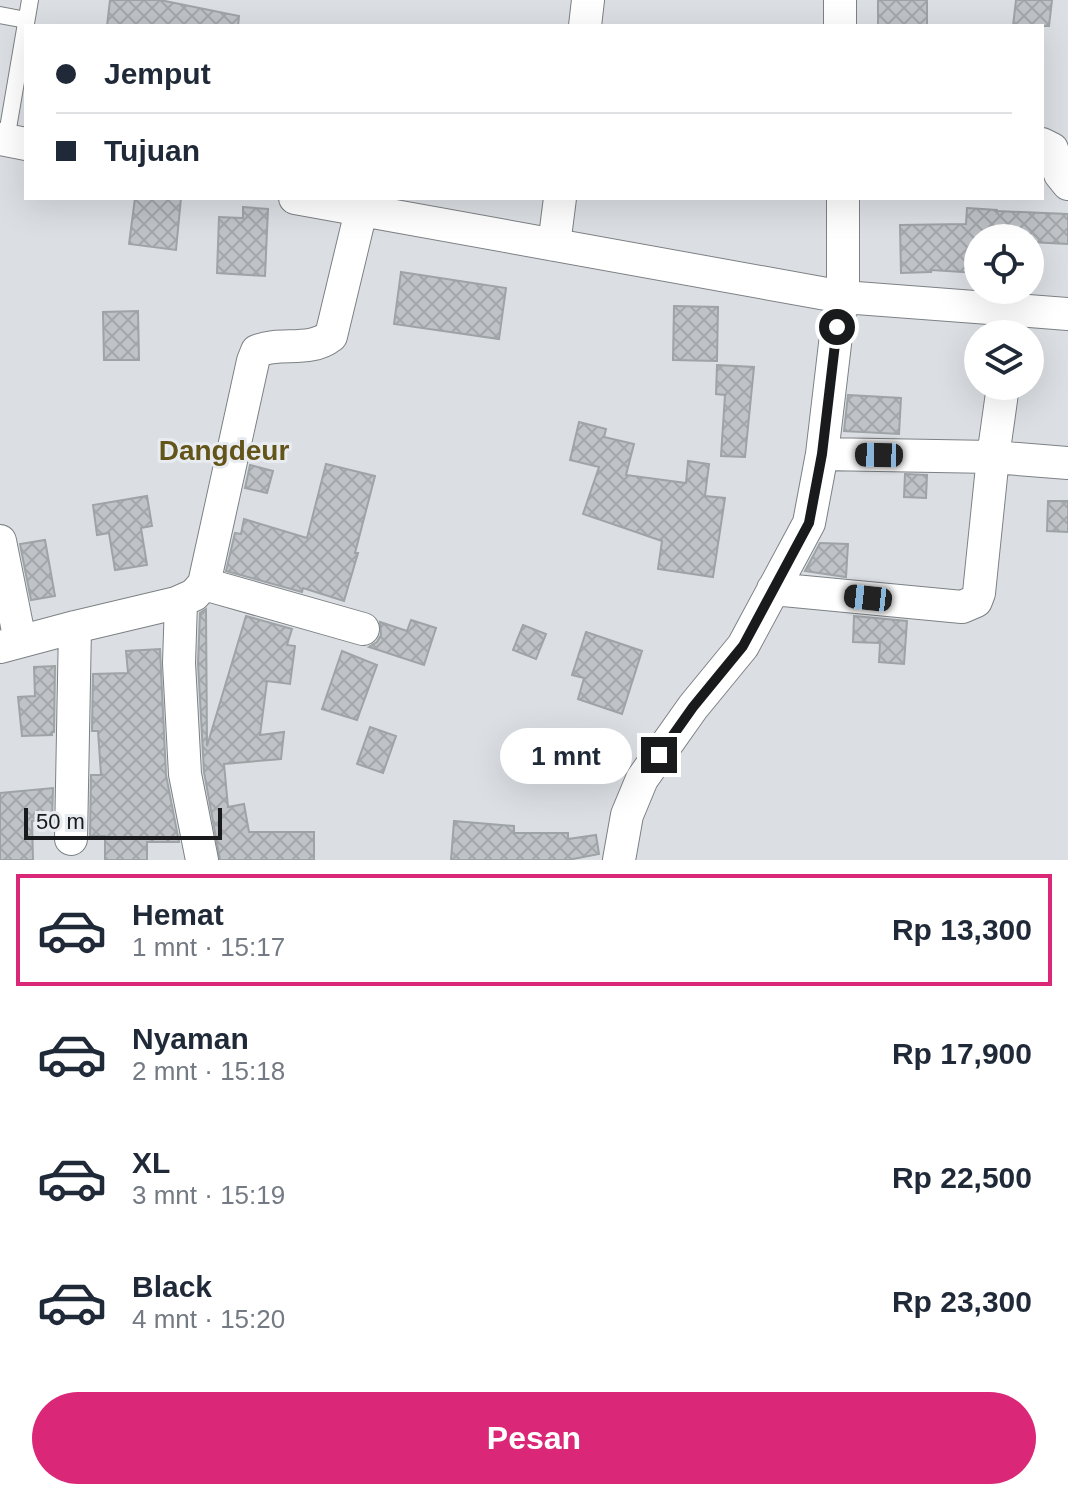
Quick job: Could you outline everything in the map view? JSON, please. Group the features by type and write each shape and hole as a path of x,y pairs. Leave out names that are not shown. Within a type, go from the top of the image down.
{"street":[{"path":"585,24 588,0"},
{"path":"840,0 840,24"},
{"path":"1044,145 1052,149 1060,174 1068,184"},
{"path":"305,200 825,293 999,320"},
{"path":"554,245 560,200"},
{"path":"619,860 627,815 642,779 693,707 743,646 809,523 822,454 837,327 825,293 843,200"},
{"path":"202,860 185,774 179,663 192,593 257,351 267,347 309,346 331,336 361,211"},
{"path":"1026,320 1068,314"},
{"path":"773,589 962,607 976,601 1001,400"},
{"path":"822,454 993,457 1068,463"},
{"path":"0,541 10,644 192,593 363,629"},
{"path":"71,839 75,627"}],"lane":[{"path":"26,24 30,0"},
{"path":"0,15 26,20"},
{"path":"11,141 24,36"}],"building":[{"path":"110,0 160,0 239,16 238,24 107,24"},
{"path":"878,0 927,0 927,24 878,24"},
{"path":"1016,0 1052,0 1049,26 1013,24"},
{"path":"135,200 181,200 176,250 129,244"},
{"path":"243,207 268,209 265,276 217,273 219,217 243,218"},
{"path":"967,208 1068,214 1068,244 1044,243 1044,224 966,224"},
{"path":"964,224 964,272 931,270 901,273 900,225"},
{"path":"401,272 506,288 499,339 394,324"},
{"path":"674,306 718,307 717,361 673,360"},
{"path":"138,311 139,360 104,360 103,312"},
{"path":"717,365 754,367 745,457 721,456 725,395 716,394"},
{"path":"848,395 901,398 899,434 844,431"},
{"path":"579,422 606,429 604,437 634,444 626,475 686,483 688,461 709,464 705,496 725,498 713,577 658,569 662,541 583,514 599,467 570,460"},
{"path":"326,464 375,476 344,601 303,588 302,592 226,571 235,533 241,534 244,519 307,538"},
{"path":"250,465 273,471 267,493 245,488"},
{"path":"905,474 927,475 926,498 904,497"},
{"path":"147,496 152,526 141,528 147,565 115,570 109,533 97,535 93,505"},
{"path":"1048,501 1068,501 1068,532 1047,531"},
{"path":"45,540 55,596 31,600 20,544"},
{"path":"820,543 848,544 846,577 805,571"},
{"path":"206,609 207,746 246,616 292,629 287,645 295,646 290,684 267,681 260,735 284,732 281,759 224,764 228,807 244,804 249,832 314,832 314,860 220,860 204,772 198,663 200,613"},
{"path":"854,616 907,621 904,664 879,662 880,643 853,642"},
{"path":"411,620 436,628 424,665 369,647 381,635 380,622 407,631"},
{"path":"523,625 546,634 536,659 513,650"},
{"path":"586,632 642,651 622,714 578,699 584,678 572,675"},
{"path":"160,649 166,775 179,842 147,842 147,860 105,860 105,836 90,836 91,775 101,775 98,731 92,731 93,674 128,673 126,651"},
{"path":"342,651 377,665 357,720 322,709"},
{"path":"55,666 54,732 52,735 22,736 18,697 35,696 34,667"},
{"path":"370,727 396,736 383,773 357,764"},
{"path":"53,788 52,819 32,821 33,860 0,860 0,793"},
{"path":"454,821 514,826 514,833 568,833 568,839 596,835 599,854 568,860 451,860"}],"district":[{"name":"Dangdeur","path":"224,450"}],"route":[{"path":"659,755 743,646 809,523 822,454 837,327"}]}
